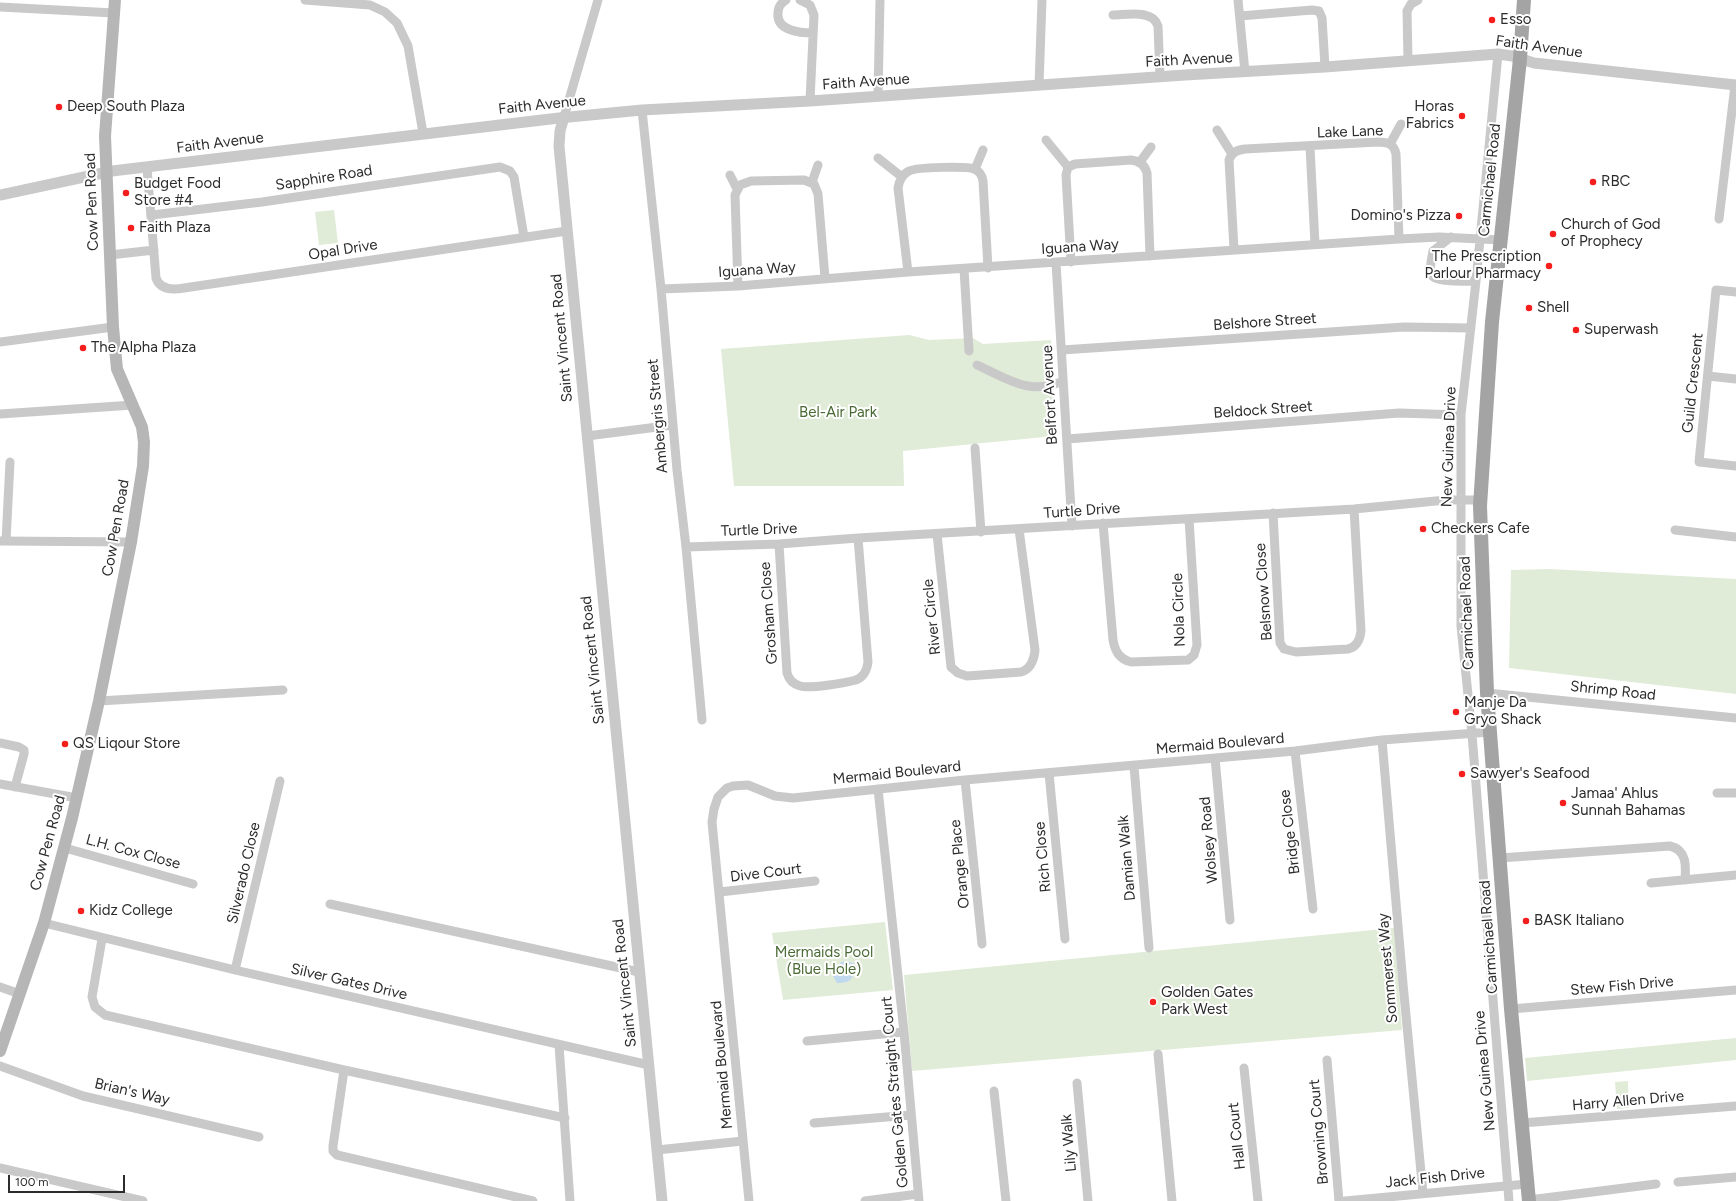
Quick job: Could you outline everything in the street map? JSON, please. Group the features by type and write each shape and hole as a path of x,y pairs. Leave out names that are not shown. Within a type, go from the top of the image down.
{"main road":[{"name":"Cow Pen Road","path":"0,1051 2,1036 20,994 44,923 65,848 100,701 131,542 142,476 144,448 142,427 117,370 113,327 106,172 106,119 115,0"},
{"name":"Carmichael Road","path":"1524,0 1520,59 1492,322 1480,500 1487,693 1511,1009 1529,1200"}],"street":[{"path":"305,0 370,5 385,12 397,23 408,46 423,133"},
{"path":"564,117 598,0"},
{"path":"786,0 783,1 778,11 781,24 797,32 813,33"},
{"path":"800,0 810,5 814,12 810,101"},
{"path":"878,96 880,0"},
{"path":"1039,85 1042,0"},
{"path":"1238,0 1245,72"},
{"path":"1408,60 1407,11 1411,4 1418,0"},
{"path":"0,6 114,13"},
{"path":"1240,16 1312,10 1319,11 1322,18 1325,67"},
{"path":"1113,15 1148,15 1156,21 1158,26 1160,77"},
{"name":"Faith Avenue","path":"0,195 106,172 564,117 642,110 810,101 1498,54 1534,63 1736,85"},
{"name":"New Guinea Drive","path":"1498,54 1476,281 1461,415 1461,626 1472,734 1509,1201"},
{"path":"1719,219 1736,85"},
{"name":"Ambergris Street","path":"642,110 661,289 702,720"},
{"name":"Saint Vincent Road","path":"564,117 560,131 559,146 586,436 662,1201"},
{"path":"1390,144 1401,124"},
{"path":"1217,130 1232,154 1230,160 1234,249"},
{"path":"1046,140 1068,167"},
{"name":"Lake Lane","path":"1232,154 1236,151 1245,149 1310,147 1382,142 1390,144 1396,154 1399,239"},
{"path":"1140,162 1151,147"},
{"path":"1310,147 1315,244"},
{"path":"975,169 983,150"},
{"path":"878,158 902,177"},
{"path":"1068,167 1075,164 1131,160 1140,162 1146,168 1150,256"},
{"path":"812,182 818,165"},
{"name":"Sapphire Road","path":"152,215 262,202 500,166 510,171 514,177 524,237"},
{"path":"908,272 898,191 902,177 908,172 916,169 966,167 975,169 981,174 983,181 988,268"},
{"path":"1068,167 1066,175 1071,262"},
{"path":"110,255 154,250 147,168"},
{"path":"730,175 737,189"},
{"path":"738,286 734,201 737,189 743,184 751,181 801,180 812,182 816,186 818,194 825,278"},
{"name":"Opal Drive","path":"154,250 156,280 164,287 175,289 567,231"},
{"path":"1451,237 1433,251 1431,275 1434,278 1476,281"},
{"name":"Iguana Way","path":"661,289 738,286 908,272 964,270 1234,249 1399,239 1451,237 1501,240"},
{"name":"Belfort Avenue","path":"1056,263 1072,526"},
{"path":"964,270 969,351"},
{"name":"Guild Crescent","path":"1736,292 1716,290 1699,462 1736,466"},
{"path":"0,342 113,327"},
{"name":"Belshore Street","path":"1062,350 1404,327 1471,328"},
{"path":"977,365 1024,386 1039,388 1053,386 1063,381"},
{"path":"1708,376 1736,379"},
{"path":"0,414 133,405"},
{"name":"Beldock Street","path":"1067,439 1399,413 1461,415"},
{"path":"586,436 673,425"},
{"path":"975,448 981,532"},
{"path":"10,462 3,541 131,542"},
{"name":"Turtle Drive","path":"686,546 779,544 1354,509 1431,501 1480,500"},
{"name":"Belsnow Close","path":"1273,513 1280,643 1284,649 1296,652 1348,649 1355,646 1360,639 1361,631 1354,509"},
{"name":"Nola Circle","path":"1104,524 1113,640 1117,653 1122,659 1131,662 1186,661 1194,655 1197,646 1189,518"},
{"name":"River Circle","path":"937,534 951,667 958,673 966,676 999,674 1024,671 1031,665 1034,655 1019,529"},
{"path":"1675,530 1736,537"},
{"name":"Grosham Close","path":"779,544 787,673 793,682 798,686 807,687 856,680 861,678 866,670 868,662 858,538"},
{"path":"100,701 283,690"},
{"name":"Shrimp Road","path":"1487,693 1736,718"},
{"name":"Mermaid Boulevard","path":"749,1201 712,822 716,803 722,792 727,788 738,784 748,785 775,796 793,798 965,780 1295,751 1382,740 1490,732"},
{"name":"Sommerest Way","path":"1382,740 1404,991 1424,1193"},
{"path":"0,743 19,747 24,750 16,787"},
{"name":"Bridge Close","path":"1295,751 1313,909"},
{"name":"Wolsey Road","path":"1215,758 1230,920"},
{"name":"Damian Walk","path":"1134,766 1149,948"},
{"name":"Rich Close","path":"1049,773 1065,939"},
{"name":"Orange Place","path":"965,780 982,944"},
{"name":"Silverado Close","path":"235,970 280,781"},
{"path":"0,784 77,798"},
{"name":"Golden Gates Straight Court","path":"878,789 904,1032 918,1197"},
{"path":"1717,793 1736,793"},
{"path":"1500,858 1670,846 1678,850 1683,856 1686,864 1686,880"},
{"name":"L.H. Cox Close","path":"65,848 193,884"},
{"path":"1651,883 1736,875"},
{"name":"Dive Court","path":"720,892 815,881"},
{"path":"330,904 639,972"},
{"name":"Silver Gates Drive","path":"44,923 102,939 649,1065"},
{"path":"102,939 92,997 95,1007 100,1013 111,1017 344,1070 565,1118"},
{"path":"0,987 20,994"},
{"name":"Stew Fish Drive","path":"1511,1009 1736,990"},
{"path":"807,1041 904,1032"},
{"path":"559,1045 570,1201"},
{"path":"1158,1054 1172,1201"},
{"name":"Browning Court","path":"1327,1060 1339,1201"},
{"name":"Brian's Way","path":"0,1066 83,1096 259,1137"},
{"name":"Hall Court","path":"1244,1068 1258,1201"},
{"path":"344,1070 333,1146 335,1154 493,1197 533,1201"},
{"name":"Lily Walk","path":"1077,1083 1088,1201"},
{"path":"994,1091 1006,1201"},
{"name":"Harry Allen Drive","path":"1522,1124 1736,1106"},
{"path":"814,1123 911,1115"},
{"path":"657,1150 743,1141"},
{"path":"0,1168 143,1201"},
{"path":"1678,1182 1736,1177"},
{"name":"Jack Fish Drive","path":"1345,1201 1527,1184"},
{"path":"1529,1200 1656,1184"},
{"path":"865,1201 918,1197"}],"green space":[{"path":"334,210 338,243 319,245 315,212"},
{"name":"Bel-Air Park","path":"909,335 929,340 973,338 983,344 1051,340 1054,436 903,451 904,486 734,486 721,349"},
{"path":"1550,569 1736,579 1736,694 1509,668 1511,570"},
{"name":"Mermaids Pool (Blue Hole)","path":"885,922 893,990 783,1000 772,933"},
{"name":"Golden Gates Park West","path":"1394,928 1402,1030 912,1071 904,975"},
{"path":"1736,1038 1736,1060 1527,1081 1525,1058"},
{"path":"1628,1081 1629,1108 1617,1109 1615,1082"}],"water":[{"path":"847,961 855,964 856,966 852,977 849,981 837,983 833,976 835,967 842,962"}],"place":[{"name":"Esso","path":"1492,20"},
{"name":"Deep South Plaza","path":"59,107"},
{"name":"Horas Fabrics","path":"1462,116"},
{"name":"RBC","path":"1593,182"},
{"name":"Budget Food Store #4","path":"126,193"},
{"name":"Domino's Pizza","path":"1459,216"},
{"name":"Faith Plaza","path":"131,228"},
{"name":"Church of God of Prophecy","path":"1553,234"},
{"name":"The Prescription Parlour Pharmacy","path":"1549,266"},
{"name":"Shell","path":"1529,308"},
{"name":"Superwash","path":"1576,330"},
{"name":"The Alpha Plaza","path":"83,348"},
{"name":"Checkers Cafe","path":"1423,529"},
{"name":"Manje Da Gryo Shack","path":"1456,712"},
{"name":"QS Liqour Store","path":"65,744"},
{"name":"Sawyer's Seafood","path":"1462,774"},
{"name":"Jamaa' Ahlus Sunnah Bahamas","path":"1563,803"},
{"name":"Kidz College","path":"81,911"},
{"name":"BASK Italiano","path":"1526,921"},
{"name":"Golden Gates Park West","path":"1153,1002"}]}
